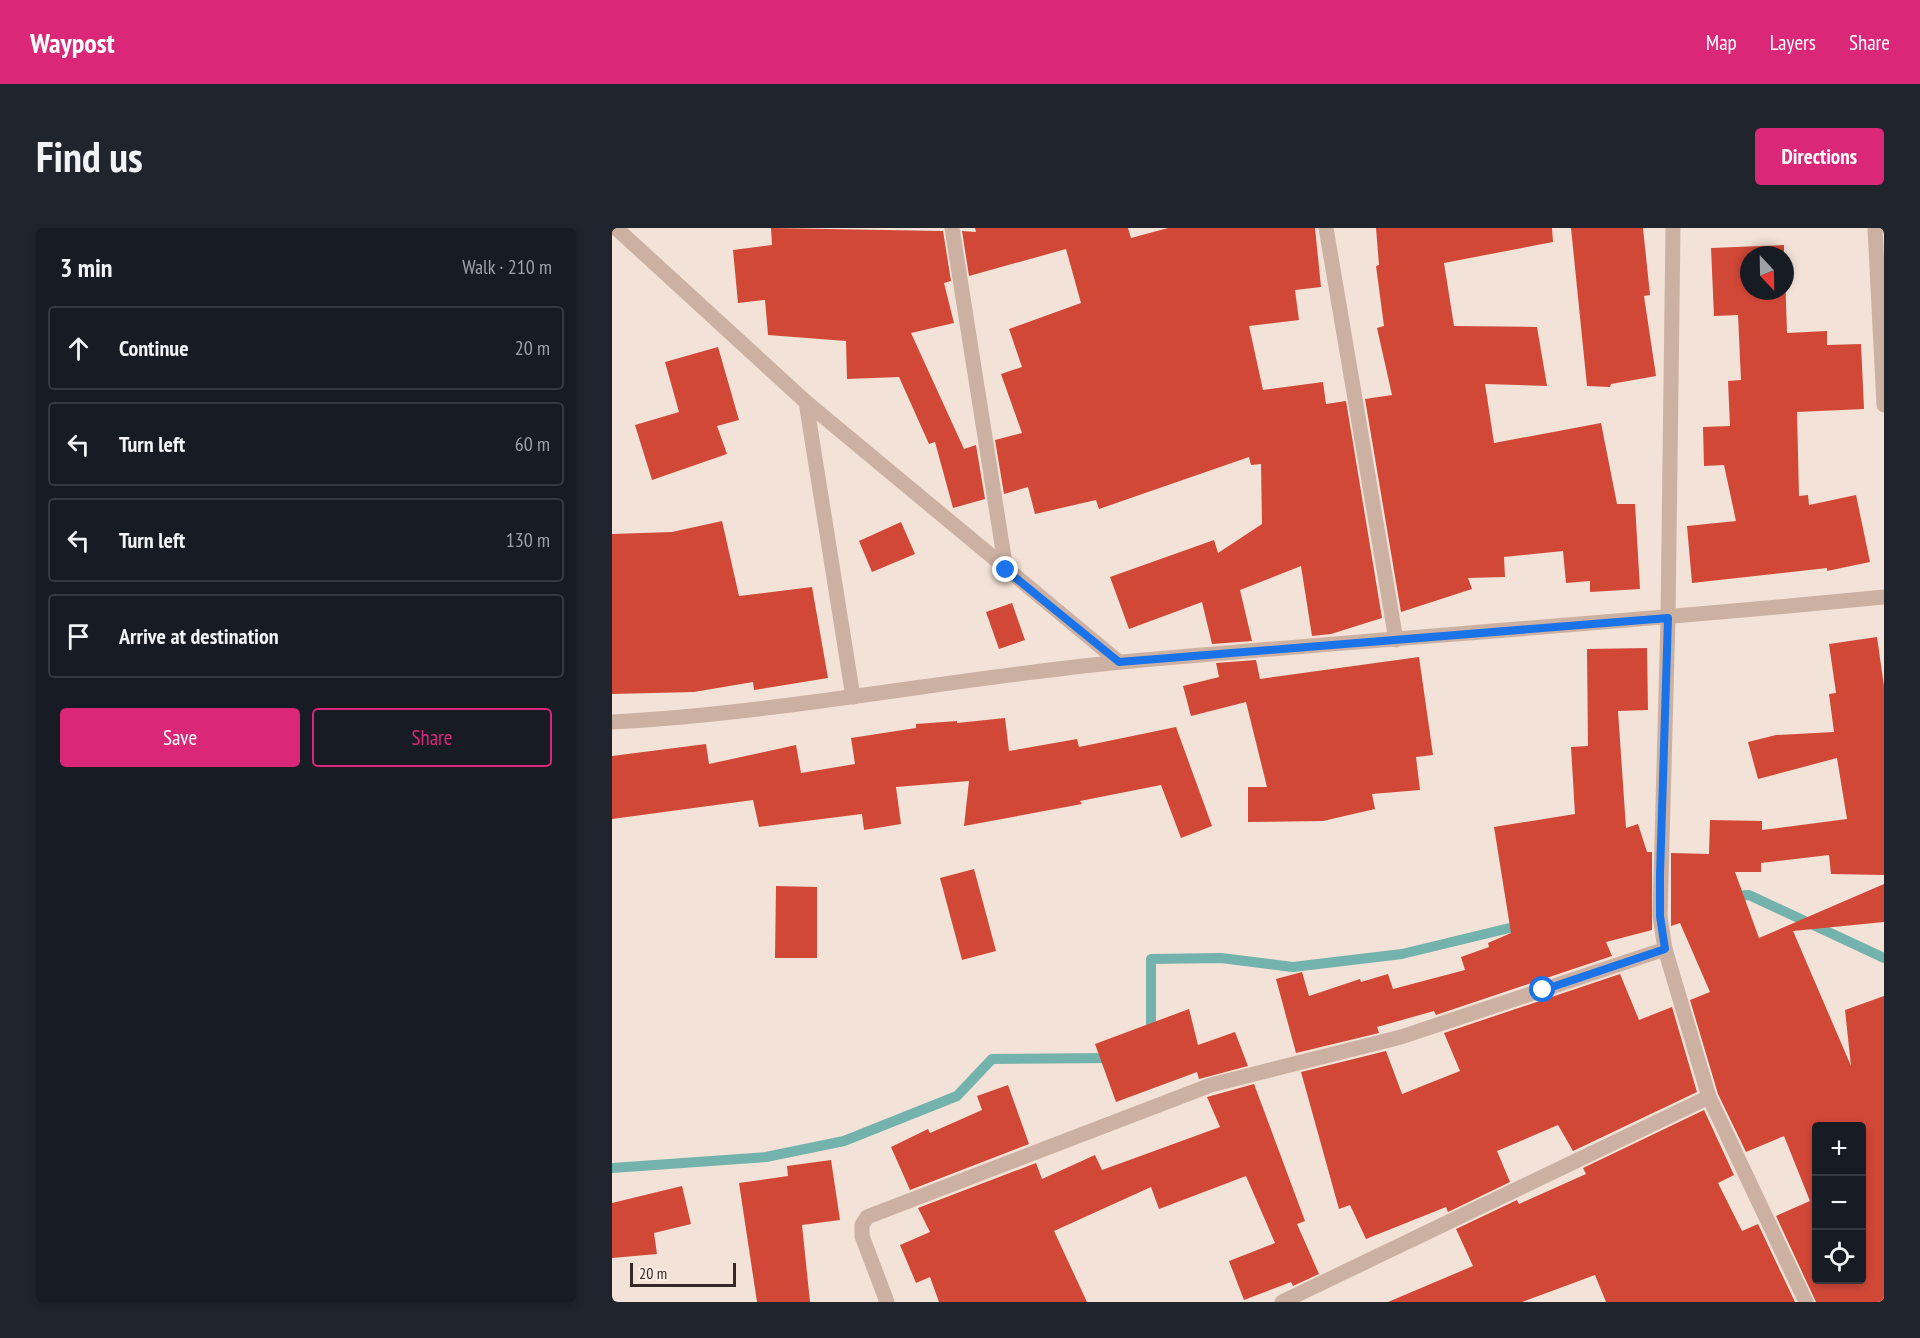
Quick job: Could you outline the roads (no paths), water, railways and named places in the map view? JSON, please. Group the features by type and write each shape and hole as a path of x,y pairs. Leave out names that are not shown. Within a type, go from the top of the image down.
{"street":[{"path":"616,228 806,402 1119,662"},
{"path":"952,228 1006,570"},
{"path":"1326,228 1396,640"},
{"path":"1673,228 1668,618 1660,916 1665,949 1709,1097 1806,1302"},
{"path":"1875,228 1884,405"},
{"path":"806,402 853,698"},
{"path":"612,722 694,718 1119,662 1668,618 1884,597"},
{"path":"887,1302 862,1236 862,1225 867,1217 1211,1085 1401,1037 1665,949"},
{"path":"1282,1302 1709,1097"}],"waterway":[{"path":"1730,896 1749,895 1884,958"},
{"path":"1151,1034 1151,959 1221,958 1293,967 1402,954 1522,925"},
{"path":"612,1168 766,1157 844,1141 957,1096 992,1059 1112,1058"}]}
